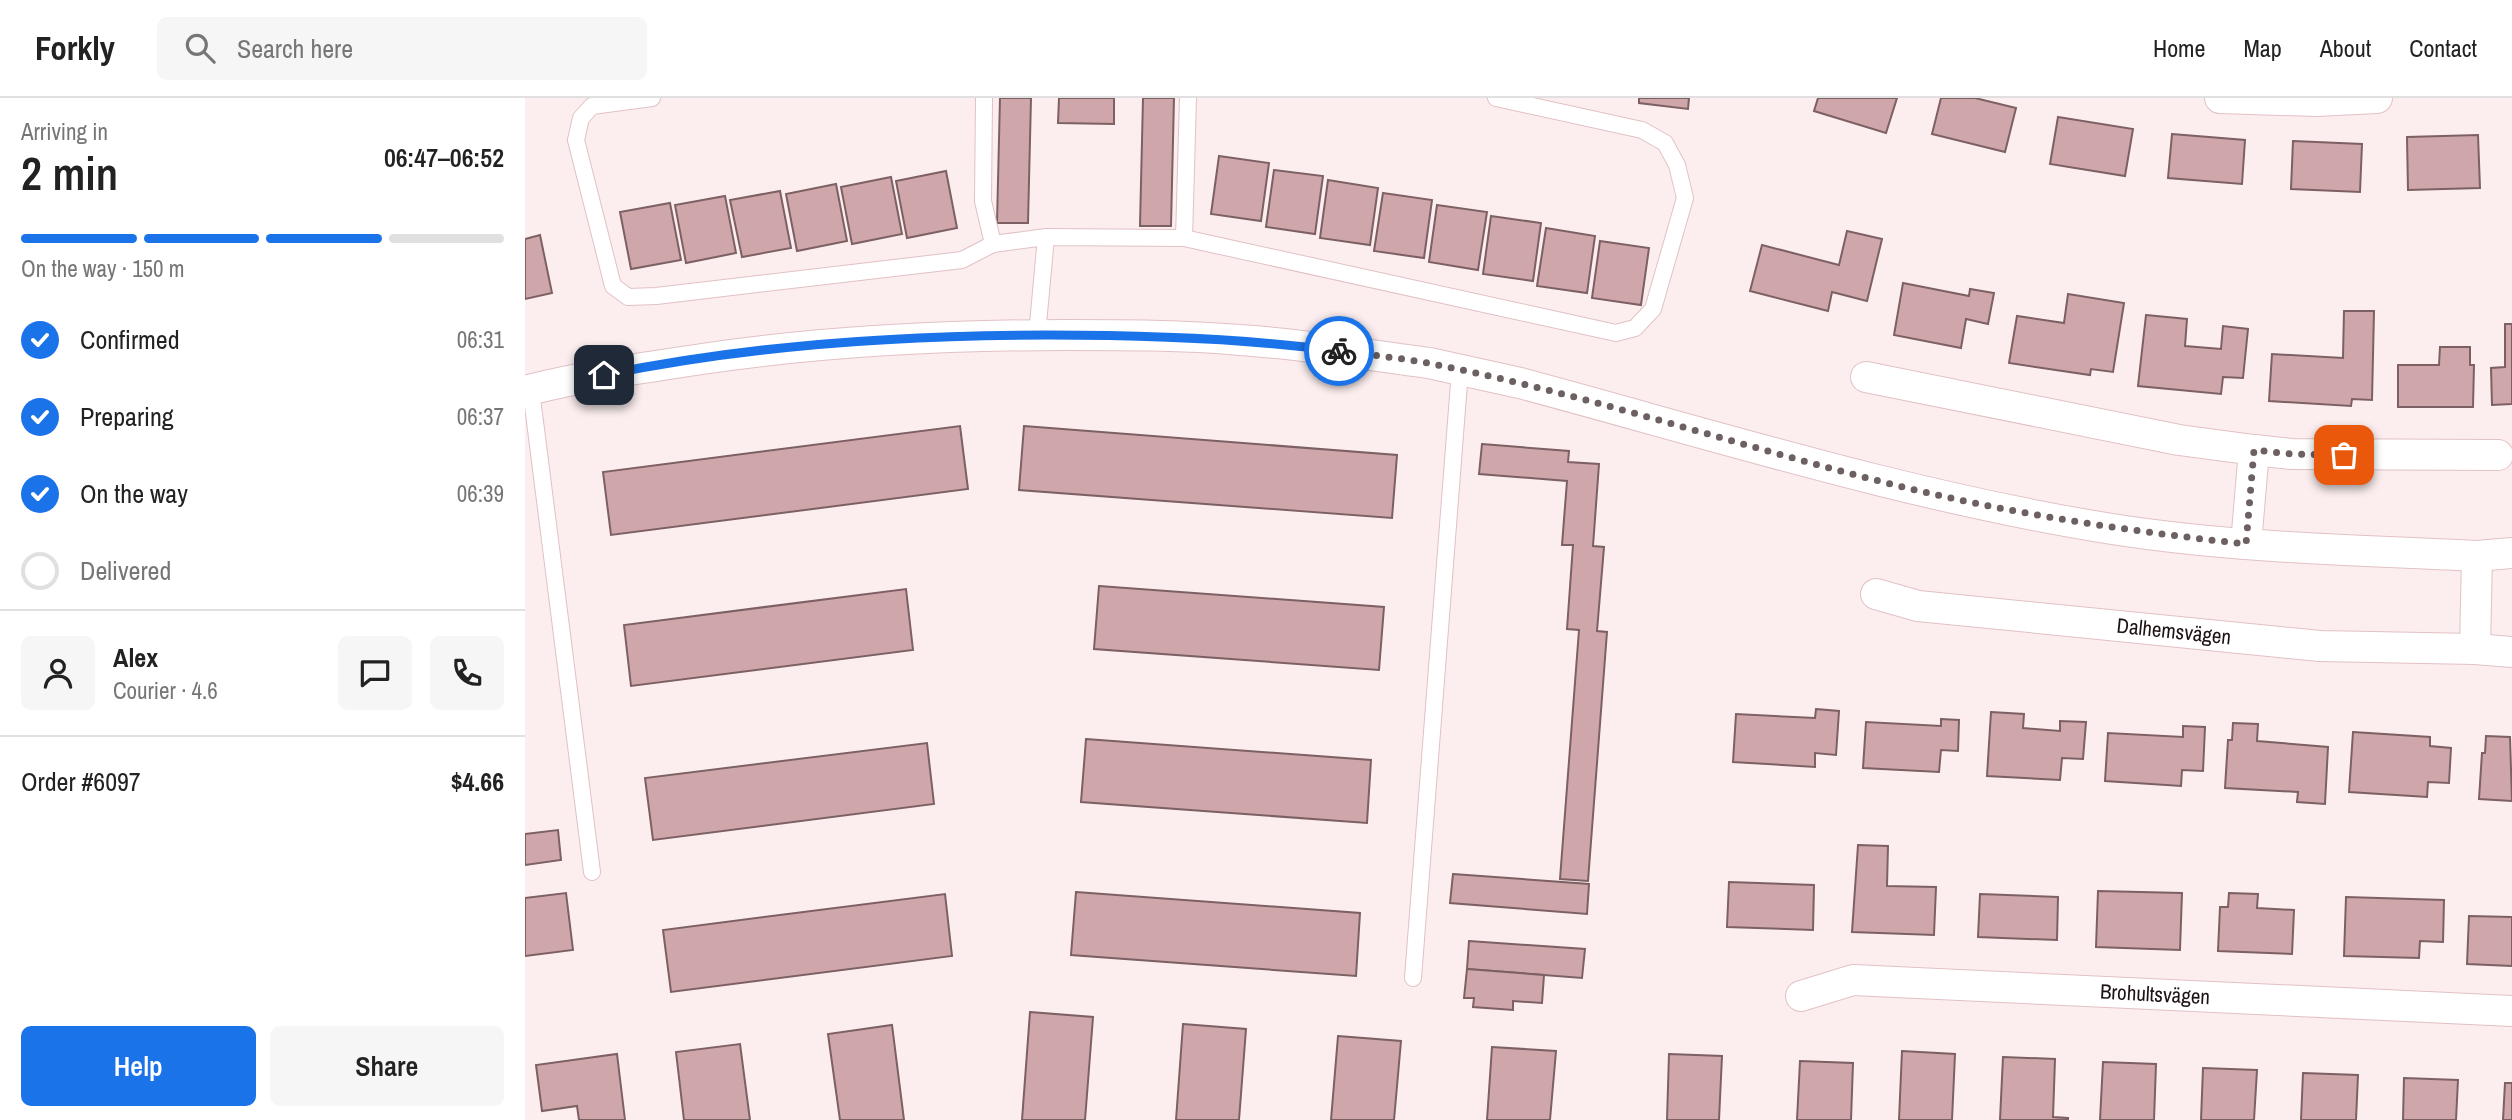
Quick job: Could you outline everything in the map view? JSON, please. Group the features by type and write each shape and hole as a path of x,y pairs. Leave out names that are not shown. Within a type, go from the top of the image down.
{"street":[{"path":"2220,98 2316,101 2377,98"},
{"path":"528,391 628,370 825,344 948,335 1114,335 1241,340 1460,370 1520,383 1896,485 1954,499 2114,529 2246,544 2477,556 2512,553"},
{"path":"1866,377 2179,440 2254,450 2291,454 2498,455"},
{"path":"2246,544 2254,450"},
{"path":"2475,649 2477,556"},
{"name":"Dalhemsvägen","path":"1876,594 1918,606 2320,646 2512,652"},
{"name":"Brohultsvägen","path":"1801,996 1853,980 2512,1011"}],"lane":[{"path":"652,98 592,106 580,118 576,140 613,286 628,297 962,260 993,243 1046,237 1184,238 1616,333 1636,328 1653,309 1685,198 1677,165 1665,143 1642,130 1496,98"},
{"path":"983,98 983,201 993,243"},
{"path":"1184,238 1188,98"},
{"path":"1037,335 1046,237"},
{"path":"1413,978 1460,370"},
{"path":"528,391 591,872"}],"building":[{"path":"1000,98 1031,98 1028,223 997,223"},
{"path":"1059,98 1114,98 1114,124 1058,123"},
{"path":"1143,98 1174,98 1171,226 1140,226"},
{"path":"1639,98 1689,98 1688,109 1639,103"},
{"path":"1818,98 1897,98 1886,133 1814,111"},
{"path":"1941,98 1975,98 2016,108 2005,152 1932,134"},
{"path":"2058,117 2133,129 2125,176 2050,164"},
{"path":"2172,134 2245,140 2242,184 2168,178"},
{"path":"2478,135 2480,188 2408,190 2407,137"},
{"path":"2293,141 2362,144 2360,192 2291,189"},
{"path":"1219,156 1269,163 1261,221 1211,214"},
{"path":"1274,170 1323,176 1315,234 1266,227"},
{"path":"946,171 957,228 907,238 896,181"},
{"path":"891,177 902,234 852,244 841,187"},
{"path":"1328,180 1378,188 1370,245 1320,238"},
{"path":"836,184 847,241 797,251 786,194"},
{"path":"780,191 791,248 742,257 730,200"},
{"path":"1383,193 1432,200 1424,258 1374,251"},
{"path":"725,196 736,253 686,263 675,205"},
{"path":"670,203 681,260 631,269 620,212"},
{"path":"1437,205 1487,212 1478,270 1429,262"},
{"path":"1491,216 1541,223 1533,281 1483,274"},
{"path":"1546,228 1595,236 1587,293 1537,286"},
{"path":"1847,231 1882,239 1867,301 1832,292 1828,311 1750,291 1762,245 1839,265"},
{"path":"540,235 552,293 525,299 525,239"},
{"path":"1600,241 1649,248 1641,305 1592,298"},
{"path":"1903,283 1969,296 1970,289 1994,293 1988,324 1966,319 1961,348 1894,335"},
{"path":"2068,294 2124,303 2113,372 2091,369 2090,375 2009,363 2017,316 2064,323"},
{"path":"2344,311 2374,311 2372,400 2352,399 2351,406 2269,401 2272,354 2343,358"},
{"path":"2146,315 2187,319 2185,346 2221,349 2223,326 2248,329 2243,378 2223,377 2221,394 2138,386"},
{"path":"2505,324 2512,324 2512,404 2492,405 2491,368 2505,367"},
{"path":"2440,347 2470,347 2470,365 2474,365 2473,407 2398,407 2398,365 2439,365"},
{"path":"960,426 968,489 611,535 603,472"},
{"path":"1024,426 1397,455 1392,518 1019,490"},
{"path":"1482,444 1569,451 1568,462 1599,464 1593,546 1604,547 1597,631 1607,632 1588,881 1560,879 1579,630 1567,629 1573,545 1562,545 1567,481 1479,474"},
{"path":"1099,586 1384,607 1379,670 1094,649"},
{"path":"906,589 913,650 631,686 624,625"},
{"path":"1816,709 1839,711 1836,755 1815,753 1815,767 1733,762 1736,714 1815,718"},
{"path":"1991,712 2024,714 2023,728 2060,731 2060,721 2086,722 2083,759 2062,758 2060,780 1987,776"},
{"path":"1941,719 1959,720 1958,751 1941,750 1939,772 1863,768 1866,722 1941,726"},
{"path":"2233,723 2258,724 2257,741 2328,747 2325,804 2297,802 2298,792 2225,788 2228,740 2232,740"},
{"path":"2183,726 2205,727 2203,771 2182,770 2181,786 2105,781 2108,733 2183,737"},
{"path":"2353,732 2430,737 2430,746 2451,748 2449,783 2428,782 2427,797 2349,792"},
{"path":"2486,736 2510,737 2512,801 2479,799"},
{"path":"1086,739 1371,760 1367,823 1081,802"},
{"path":"927,743 934,804 653,840 645,778"},
{"path":"558,830 561,860 525,865 525,834"},
{"path":"1858,845 1888,846 1887,886 1936,887 1934,935 1852,932"},
{"path":"1453,874 1589,884 1587,914 1450,903"},
{"path":"1729,882 1814,885 1813,930 1727,927"},
{"path":"2098,891 2182,893 2180,950 2096,947"},
{"path":"1076,892 1360,913 1356,976 1071,955"},
{"path":"566,893 573,950 525,956 525,898"},
{"path":"2229,893 2258,894 2257,908 2294,910 2292,954 2218,951 2220,907 2228,907"},
{"path":"945,894 952,956 671,992 663,930"},
{"path":"1980,894 2058,897 2057,940 1978,937"},
{"path":"2346,897 2444,900 2443,942 2420,941 2419,958 2344,956"},
{"path":"2469,916 2512,917 2512,966 2467,964"},
{"path":"1469,941 1585,949 1582,978 1467,969"},
{"path":"1467,969 1544,975 1542,1003 1513,1001 1513,1010 1473,1007 1474,998 1464,998"},
{"path":"1030,1012 1093,1017 1085,1120 1022,1120"},
{"path":"1183,1024 1246,1029 1239,1120 1176,1120"},
{"path":"892,1025 904,1120 840,1120 828,1034"},
{"path":"1338,1036 1401,1041 1394,1120 1331,1120"},
{"path":"740,1044 750,1120 684,1120 676,1052"},
{"path":"1492,1047 1556,1051 1550,1120 1487,1120"},
{"path":"1902,1051 1955,1054 1952,1120 1899,1120"},
{"path":"617,1054 625,1120 579,1120 577,1106 542,1111 536,1065"},
{"path":"1669,1054 1722,1056 1719,1120 1667,1120"},
{"path":"2003,1057 2055,1059 2053,1117 2068,1120 2000,1120"},
{"path":"1800,1061 1853,1063 1851,1120 1797,1120"},
{"path":"2103,1062 2156,1064 2154,1120 2100,1120"},
{"path":"2203,1068 2257,1070 2254,1120 2201,1120"},
{"path":"2303,1073 2358,1075 2356,1120 2301,1120"},
{"path":"2404,1078 2458,1080 2456,1120 2403,1120"},
{"path":"2505,1083 2512,1083 2512,1120 2503,1120"}],"way so far":[{"path":"1339,351 1429,363 1520,383 1896,485 1987,506 2114,529 2246,544 2254,450 2344,455"}],"route":[{"path":"604,375 746,353 865,340 948,335 1114,335 1241,340 1339,351"}]}
